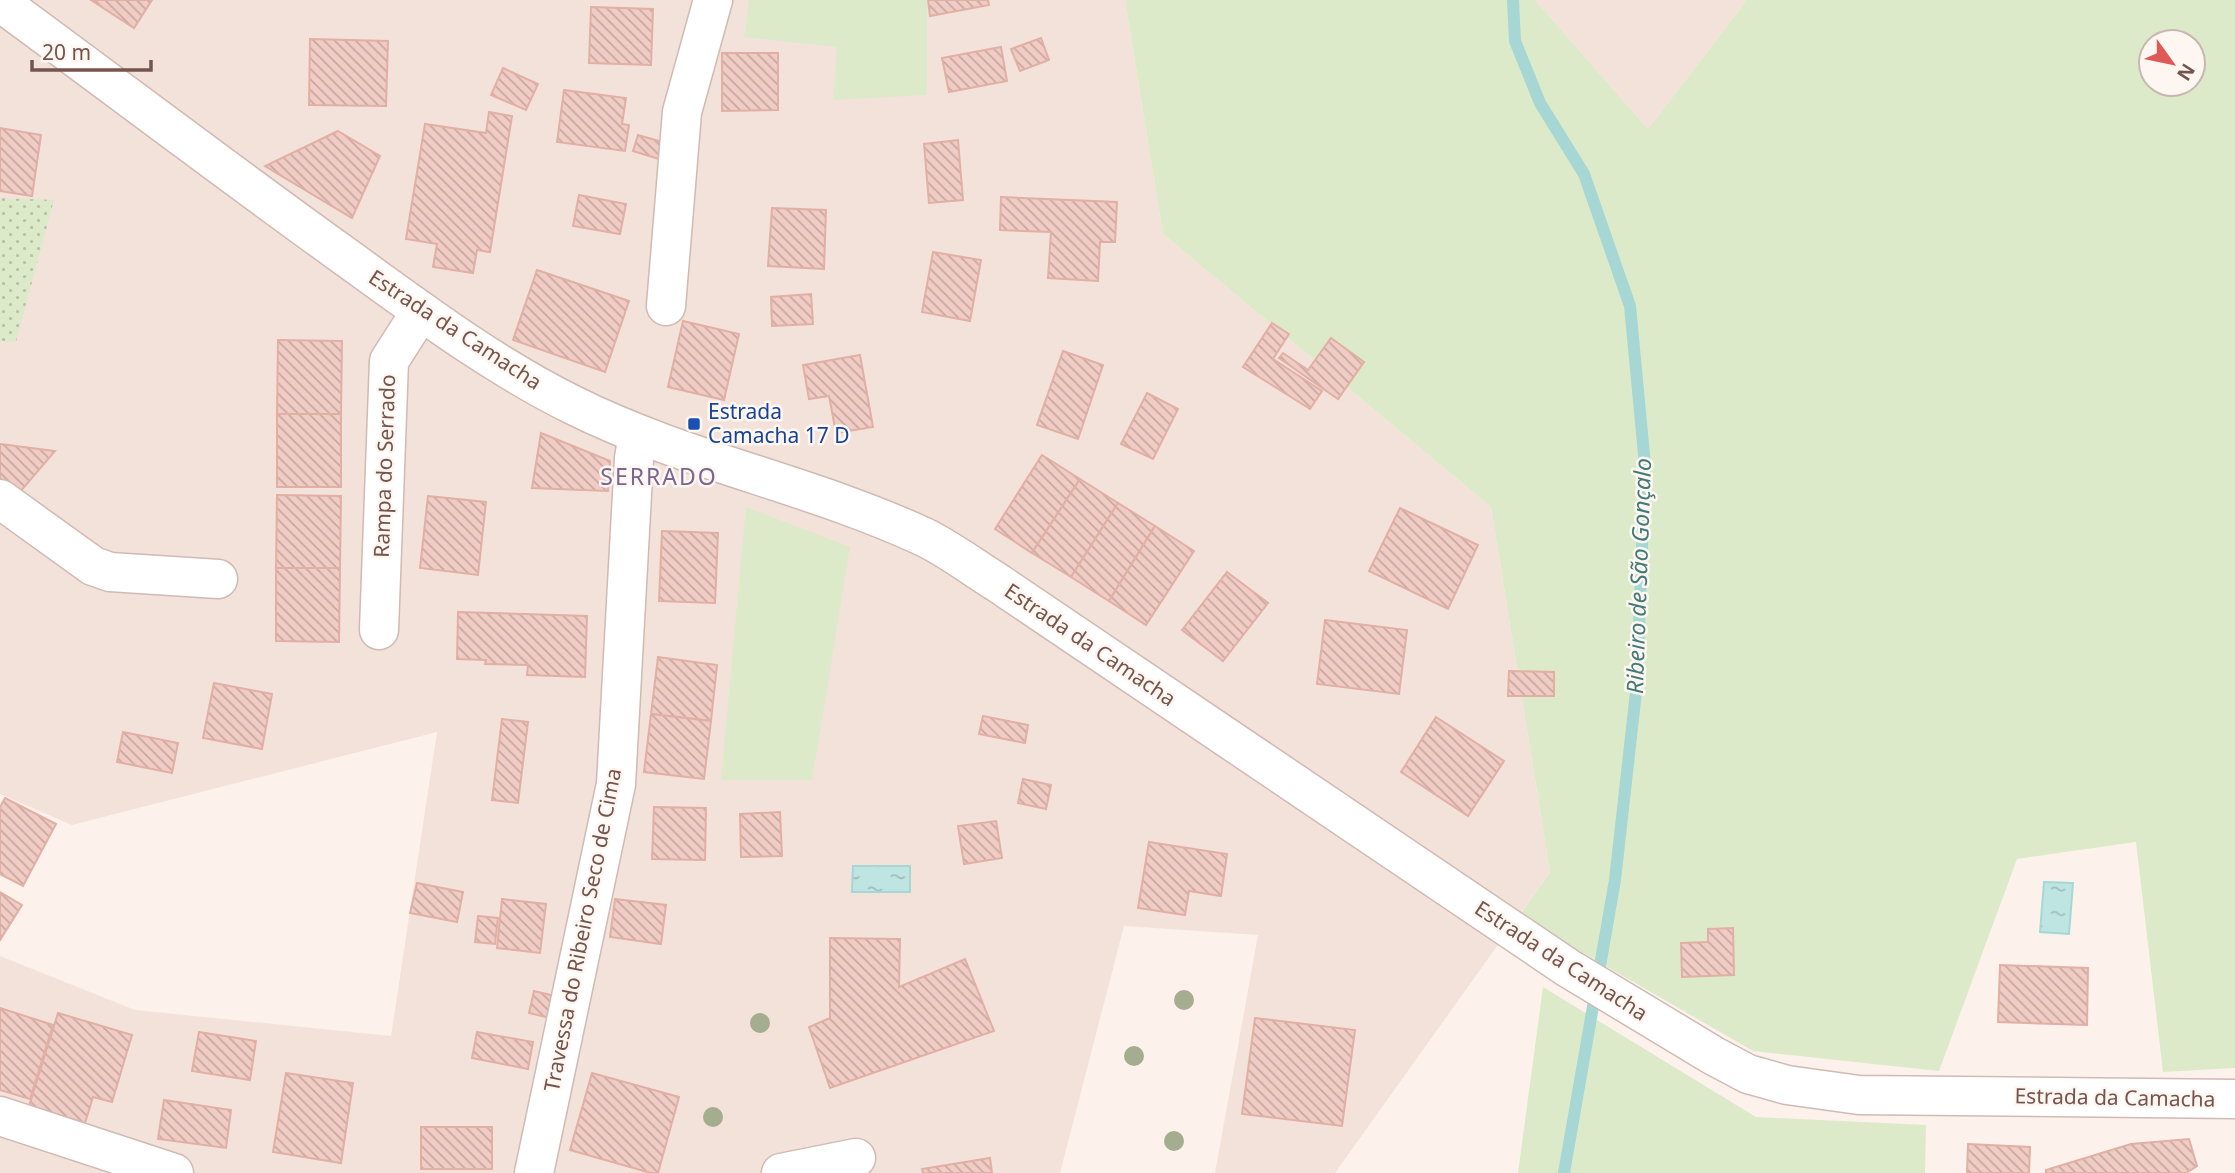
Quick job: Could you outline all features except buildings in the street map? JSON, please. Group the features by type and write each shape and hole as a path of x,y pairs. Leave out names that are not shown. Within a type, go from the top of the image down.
{"street":[{"path":"666,306 682,112 713,0"},
{"name":"Estrada da Camacha","path":"0,2 254,191 421,311 516,374 573,405 638,434 866,512 927,538 998,583 1568,968 1748,1074 1787,1086 1859,1095 2235,1099"},
{"name":"Rampa do Serrado","path":"379,630 389,361 421,311"},
{"name":"Travessa do Ribeiro Seco de Cima","path":"534,1173 616,784 634,458 638,434"},
{"path":"0,499 93,566 110,572 218,579"},
{"path":"0,1116 174,1173"},
{"path":"781,1173 856,1158"}],"shaded area":[{"path":"0,0 1125,0 1163,234 1491,507 1550,872 1335,1173 1215,1173 1258,935 1124,926 1060,1173 0,1173 0,956 135,1010 391,1036 437,732 72,825 0,794"},
{"path":"1535,0 1747,0 1648,129"}],"green space":[{"path":"749,0 927,0 927,95 833,100 837,47 744,37"},
{"path":"1125,0 1535,0 1648,129 1747,0 2235,0 2235,1068 2163,1072 2136,842 2017,859 1939,1071 1753,1051 1519,916 1550,872 1491,507 1163,234"},
{"path":"0,198 54,200 16,342 0,341"},
{"path":"746,507 850,547 812,780 721,780"},
{"path":"1543,987 1756,1117 1926,1125 1925,1173 1518,1173"}],"water":[{"path":"853,866 910,866 910,892 852,892"},
{"path":"2044,882 2073,883 2069,934 2040,932"}],"waterway":[{"name":"Ribeiro de São Gonçalo","path":"1513,0 1515,41 1540,103 1584,174 1630,306 1645,465 1637,683 1615,880 1564,1173"}],"place":[{"name":"Estrada Camacha 17 D","path":"694,424"}],"district":[{"name":"SERRADO","path":"659,477"}]}
